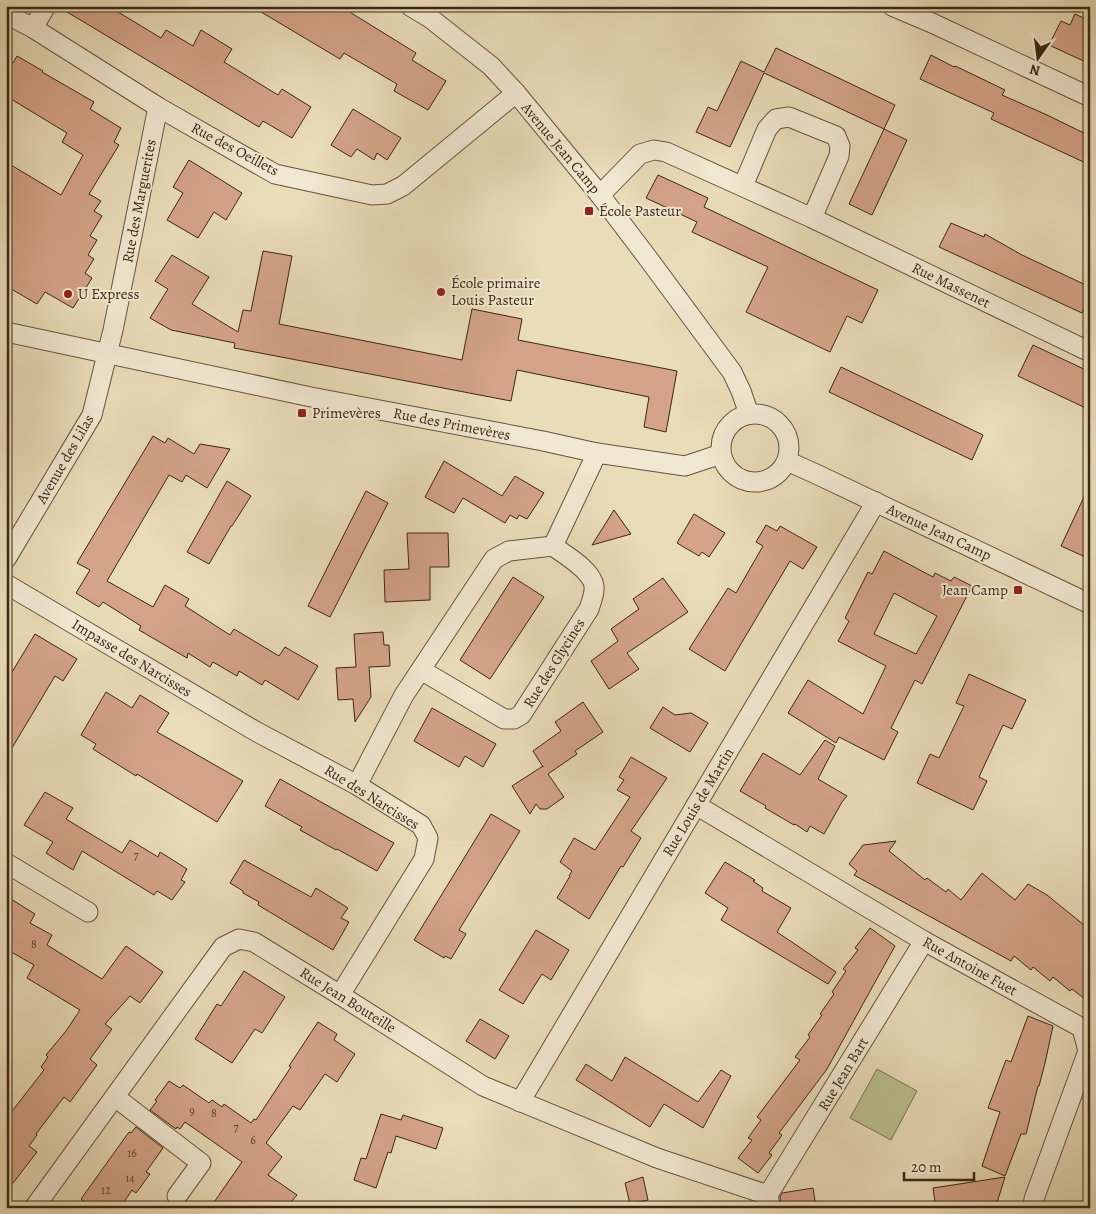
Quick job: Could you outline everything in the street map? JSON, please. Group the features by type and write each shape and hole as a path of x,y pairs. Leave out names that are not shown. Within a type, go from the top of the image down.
{"street":[{"path":"33,28 46,6"},
{"name":"Avenue Jean Camp","path":"410,6 436,12 516,93 600,195 732,372 749,414"},
{"path":"892,6 1090,97"},
{"name":"Rue des Oeillets","path":"6,14 33,28 158,107 275,174 372,195 387,194 403,186 516,93"},
{"name":"Rue des Marguerites","path":"107,354 158,107"},
{"path":"743,186 767,129 776,119 789,117 836,136 840,146 839,156 812,218"},
{"name":"Rue Massenet","path":"600,195 640,154 654,150 666,152 812,218 1090,352"},
{"name":"Rue des Primevères","path":"6,332 311,398 597,453 685,466 721,454"},
{"name":"Avenue des Lilas","path":"6,558 92,416 107,354"},
{"path":"749,414 760,414 778,422 785,430 789,440 790,451 787,461 773,477 763,482 751,482 741,479 732,473 725,464 721,454 721,443 724,433 730,424 739,417 749,414"},
{"path":"357,785 404,695 494,559 510,551 553,546 597,453"},
{"name":"Avenue Jean Camp","path":"787,461 1090,604"},
{"name":"Rue Louis de Martin","path":"520,1102 876,502"},
{"name":"Rue des Glycines","path":"421,670 504,719 514,719 521,716 589,609 593,597 594,585 583,567 553,546"},
{"name":"Impasse des Narcisses","path":"6,584 257,732"},
{"name":"Rue des Narcisses","path":"257,732 357,785 421,825 428,838 424,859 340,995"},
{"name":"Rue Antoine Fuet","path":"696,804 924,941 1082,1028 1089,1051 1034,1200 1033,1208"},
{"path":"6,863 88,912"},
{"name":"Rue Jean Bouteille","path":"34,1208 223,947 239,938 254,942 483,1086 769,1202"},
{"name":"Rue Jean Bart","path":"769,1202 924,941"},
{"path":"115,1097 201,1163 177,1196"}],"green space":[{"path":"877,1069 917,1091 891,1140 850,1118"}],"building":[{"path":"57,6 122,6 118,12 161,38 166,30 193,46 201,30 232,49 224,62 278,95 282,89 311,107 292,138 263,121 259,127"},
{"path":"251,6 340,6 416,53 412,60 446,81 428,110 394,91 397,84 344,53 340,59"},
{"path":"1075,14 1090,21 1090,64 1049,45 1061,21 1070,25"},
{"path":"776,48 895,105 884,129 764,73 730,147 696,132 708,107 717,111 741,61 764,72"},
{"path":"931,55 1005,90 1002,95 1090,136 1090,165 991,119 994,113 920,79"},
{"path":"17,56 94,102 90,109 121,128 114,142 119,145 89,194 101,201 94,211 102,216 90,236 97,240 88,255 94,259 85,273 92,278 73,308 45,292 37,304 6,286 6,162 61,195 83,155 62,142 67,133 6,96 6,58 13,63"},
{"path":"353,109 401,138 387,160 377,153 374,160 357,149 351,157 331,145"},
{"path":"884,129 907,140 872,215 849,204"},
{"path":"189,160 242,193 226,220 214,212 198,238 167,220 183,193 173,187"},
{"path":"658,175 708,198 704,207 878,290 862,323 847,316 830,352 746,312 768,267 692,232 697,222 646,198"},
{"path":"951,223 984,237 985,234 1022,255 1090,287 1090,297 1082,313 939,247"},
{"path":"263,251 292,256 279,324 462,360 472,309 522,319 518,340 677,371 666,432 644,427 649,397 517,370 511,401 234,348 235,343 171,330 150,318 168,289 155,281 172,255 209,277 192,304 238,332 243,310 251,311"},
{"path":"1033,345 1090,372 1090,410 1018,376"},
{"path":"841,367 983,435 972,460 829,392"},
{"path":"153,436 165,443 168,438 194,454 200,444 230,449 207,488 186,475 182,482 169,475 107,581 153,607 165,585 189,599 185,606 230,635 234,629 279,656 285,647 318,666 298,700 265,680 262,685 239,671 237,676 213,662 210,667 188,653 187,658 139,630 141,626 103,602 99,607 76,593 90,570 77,563"},
{"path":"444,461 502,496 515,476 544,493 527,519 519,515 517,519 510,515 505,523 463,498 454,513 425,497"},
{"path":"227,481 251,496 209,564 187,552"},
{"path":"1090,484 1090,559 1061,546"},
{"path":"366,491 388,503 330,617 308,606"},
{"path":"614,510 631,534 592,545"},
{"path":"694,514 725,533 709,557 702,552 699,556 677,543"},
{"path":"766,525 777,531 780,526 817,547 803,569 790,561 725,671 689,649 728,588 736,593 763,546 756,542"},
{"path":"407,533 448,533 449,567 430,567 430,600 385,602 384,570 409,569"},
{"path":"884,551 933,577 935,573 951,581 954,577 972,586 922,684 915,680 891,728 898,732 884,760 839,737 836,743 788,713 808,680 863,714 886,666 838,641 849,621 845,618 868,572 872,574","holes":["894,593 937,616 916,654 874,634"]},
{"path":"513,577 544,597 490,679 460,660"},
{"path":"663,578 688,612 627,653 639,669 609,689 591,661 618,641 611,629 639,609 633,599"},
{"path":"383,632 384,645 389,645 390,666 369,667 371,697 355,722 353,699 338,700 336,668 356,667 354,634"},
{"path":"35,634 77,659 63,681 55,676 6,758 6,682"},
{"path":"969,674 1026,700 1012,729 1003,725 979,777 987,781 973,810 917,783 930,754 939,758 964,706 956,703"},
{"path":"106,692 132,708 140,695 169,713 157,732 243,781 217,822 93,749 96,744 81,735"},
{"path":"583,702 603,732 575,751 577,754 548,774 564,797 547,809 540,809 536,804 530,814 512,786 543,766 533,751 561,731 555,722"},
{"path":"663,707 675,715 691,713 708,723 690,752 650,728"},
{"path":"432,708 496,744 483,767 465,756 459,767 414,741"},
{"path":"825,740 835,746 818,779 847,796 824,834 810,826 807,832 740,791 763,753 800,775"},
{"path":"631,757 667,778 631,831 641,838 623,867 621,866 589,919 557,898 572,871 560,862 574,838 595,850 630,797 617,790 624,780 619,777"},
{"path":"280,779 394,843 377,871 300,830 302,827 265,806"},
{"path":"45,792 73,808 66,819 122,853 130,840 158,857 160,852 187,869 181,880 185,882 172,900 157,891 154,895 82,851 73,870 46,853 53,842 24,825"},
{"path":"491,814 520,831 459,930 466,934 451,959 445,956 444,958 414,940"},
{"path":"896,841 889,851 925,880 927,878 946,892 948,889 961,900 982,873 1015,900 1028,884 1047,895 1090,930 1090,1003 1072,989 1070,991 1053,977 1050,981 1033,967 1031,970 1014,956 1011,961 854,875 857,871 849,864 863,845"},
{"path":"244,860 311,897 316,888 348,908 341,918 349,922 333,950 258,905 259,902 230,883"},
{"path":"725,862 755,880 753,881 763,888 762,891 791,908 777,932 836,972 828,984 721,920 728,908 705,893"},
{"path":"6,896 35,914 30,923 52,935 47,945 102,979 126,946 163,972 140,1003 130,996 105,1024 112,1029 90,1059 97,1065 70,1102 64,1097 36,1134 29,1146 37,1152 6,1192 6,1119 44,1070 41,1067 48,1057 46,1055 80,1010 27,978 34,965 6,949"},
{"path":"870,928 895,946 827,1069 779,1133 782,1135 769,1153 772,1155 758,1173 738,1158 752,1140 748,1138 761,1120 757,1117 800,1060 795,1057 810,1037 808,1035 834,994 832,992 846,971 843,969 858,950 855,948"},
{"path":"536,930 569,950 551,980 542,974 523,1004 499,990"},
{"path":"244,971 285,997 262,1033 255,1029 232,1063 195,1039 217,1004 221,1006"},
{"path":"1028,1016 1053,1026 1026,1134 1021,1134 1005,1176 982,1166 1000,1112 988,1108 1006,1060 1011,1062"},
{"path":"480,1019 509,1036 495,1059 466,1041"},
{"path":"318,1022 337,1034 334,1040 355,1054 337,1082 325,1074 300,1110 293,1106 266,1143 282,1157 268,1175 297,1195 286,1208 210,1208 242,1162 185,1122 180,1129 177,1127 176,1129 150,1110 157,1101 155,1100 169,1081 180,1088 183,1085 209,1103 212,1100 222,1107 224,1104 251,1123 254,1119 256,1120"},
{"path":"625,1057 698,1102 721,1070 731,1076 703,1128 664,1104 650,1127 576,1080 586,1064 612,1081"},
{"path":"381,1114 401,1120 403,1115 443,1128 436,1149 396,1136 391,1153 388,1152 376,1188 354,1180 361,1158 366,1159"},
{"path":"136,1127 163,1148 146,1172 150,1174 136,1193 132,1190 120,1208 92,1208 81,1199 129,1132 131,1133"},
{"path":"643,1177 648,1200 630,1204 625,1183"},
{"path":"1005,1177 996,1206 936,1208 933,1188"},
{"path":"813,1188 816,1208 781,1208 780,1197 782,1193"}],"place":[{"name":"École Pasteur","path":"589,211"},
{"name":"École primaire Louis Pasteur","path":"441,292"},
{"name":"U Express","path":"68,294"},
{"name":"Primevères","path":"302,413"},
{"name":"Jean Camp","path":"1018,590"}]}
